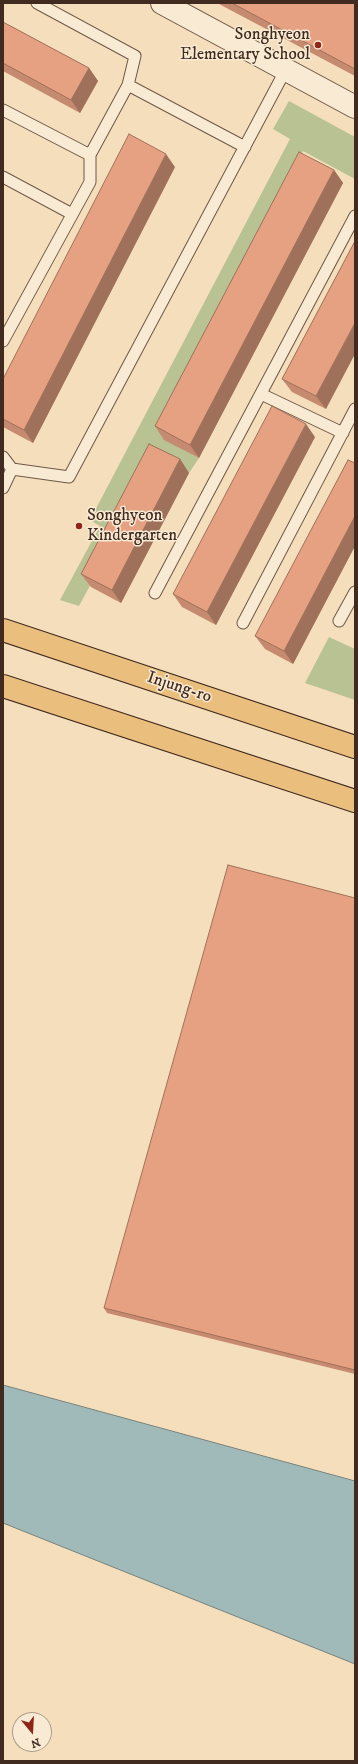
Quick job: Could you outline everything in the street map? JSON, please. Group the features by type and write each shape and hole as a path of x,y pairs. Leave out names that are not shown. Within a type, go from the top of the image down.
{"main road":[{"name":"Injung-ro","path":"3,630 355,747"},
{"path":"3,686 355,801"}],"street":[{"path":"162,3 355,108"}],"lane":[{"path":"3,341 90,182 90,155 128,85 135,56 37,3"},
{"path":"3,457 12,469 70,477 285,71"},
{"path":"128,85 245,147"},
{"path":"3,110 90,155"},
{"path":"3,177 72,214"},
{"path":"155,594 355,216"},
{"path":"261,394 342,433"},
{"path":"243,623 355,409"},
{"path":"3,488 12,469"},
{"path":"339,622 355,592"}],"green space":[{"path":"289,101 355,137 355,179 303,151 164,439 199,458 189,473 159,457 79,606 60,600 100,526 90,520 290,139 273,129"},
{"path":"329,637 355,649 355,700 305,683"}],"water":[{"path":"3,1385 355,1481 355,1664 3,1523"}],"building":[{"name":"Songhyeon Elementary School","path":"232,3 355,3 355,69"},
{"path":"3,22 89,68 71,100 3,63"},
{"path":"129,134 166,154 24,430 3,419 3,379"},
{"path":"299,152 334,170 190,445 155,426"},
{"path":"355,241 355,323 316,396 282,379"},
{"path":"272,406 306,424 207,612 173,594"},
{"path":"149,444 180,459 112,590 81,574"},
{"path":"348,460 355,463 355,516 284,651 255,636"},
{"path":"228,865 355,898 355,1370 104,1308"}],"place":[{"name":"Songhyeon Elementary School","path":"318,45"},
{"name":"Songhyeon Kindergarten","path":"79,526"}]}
